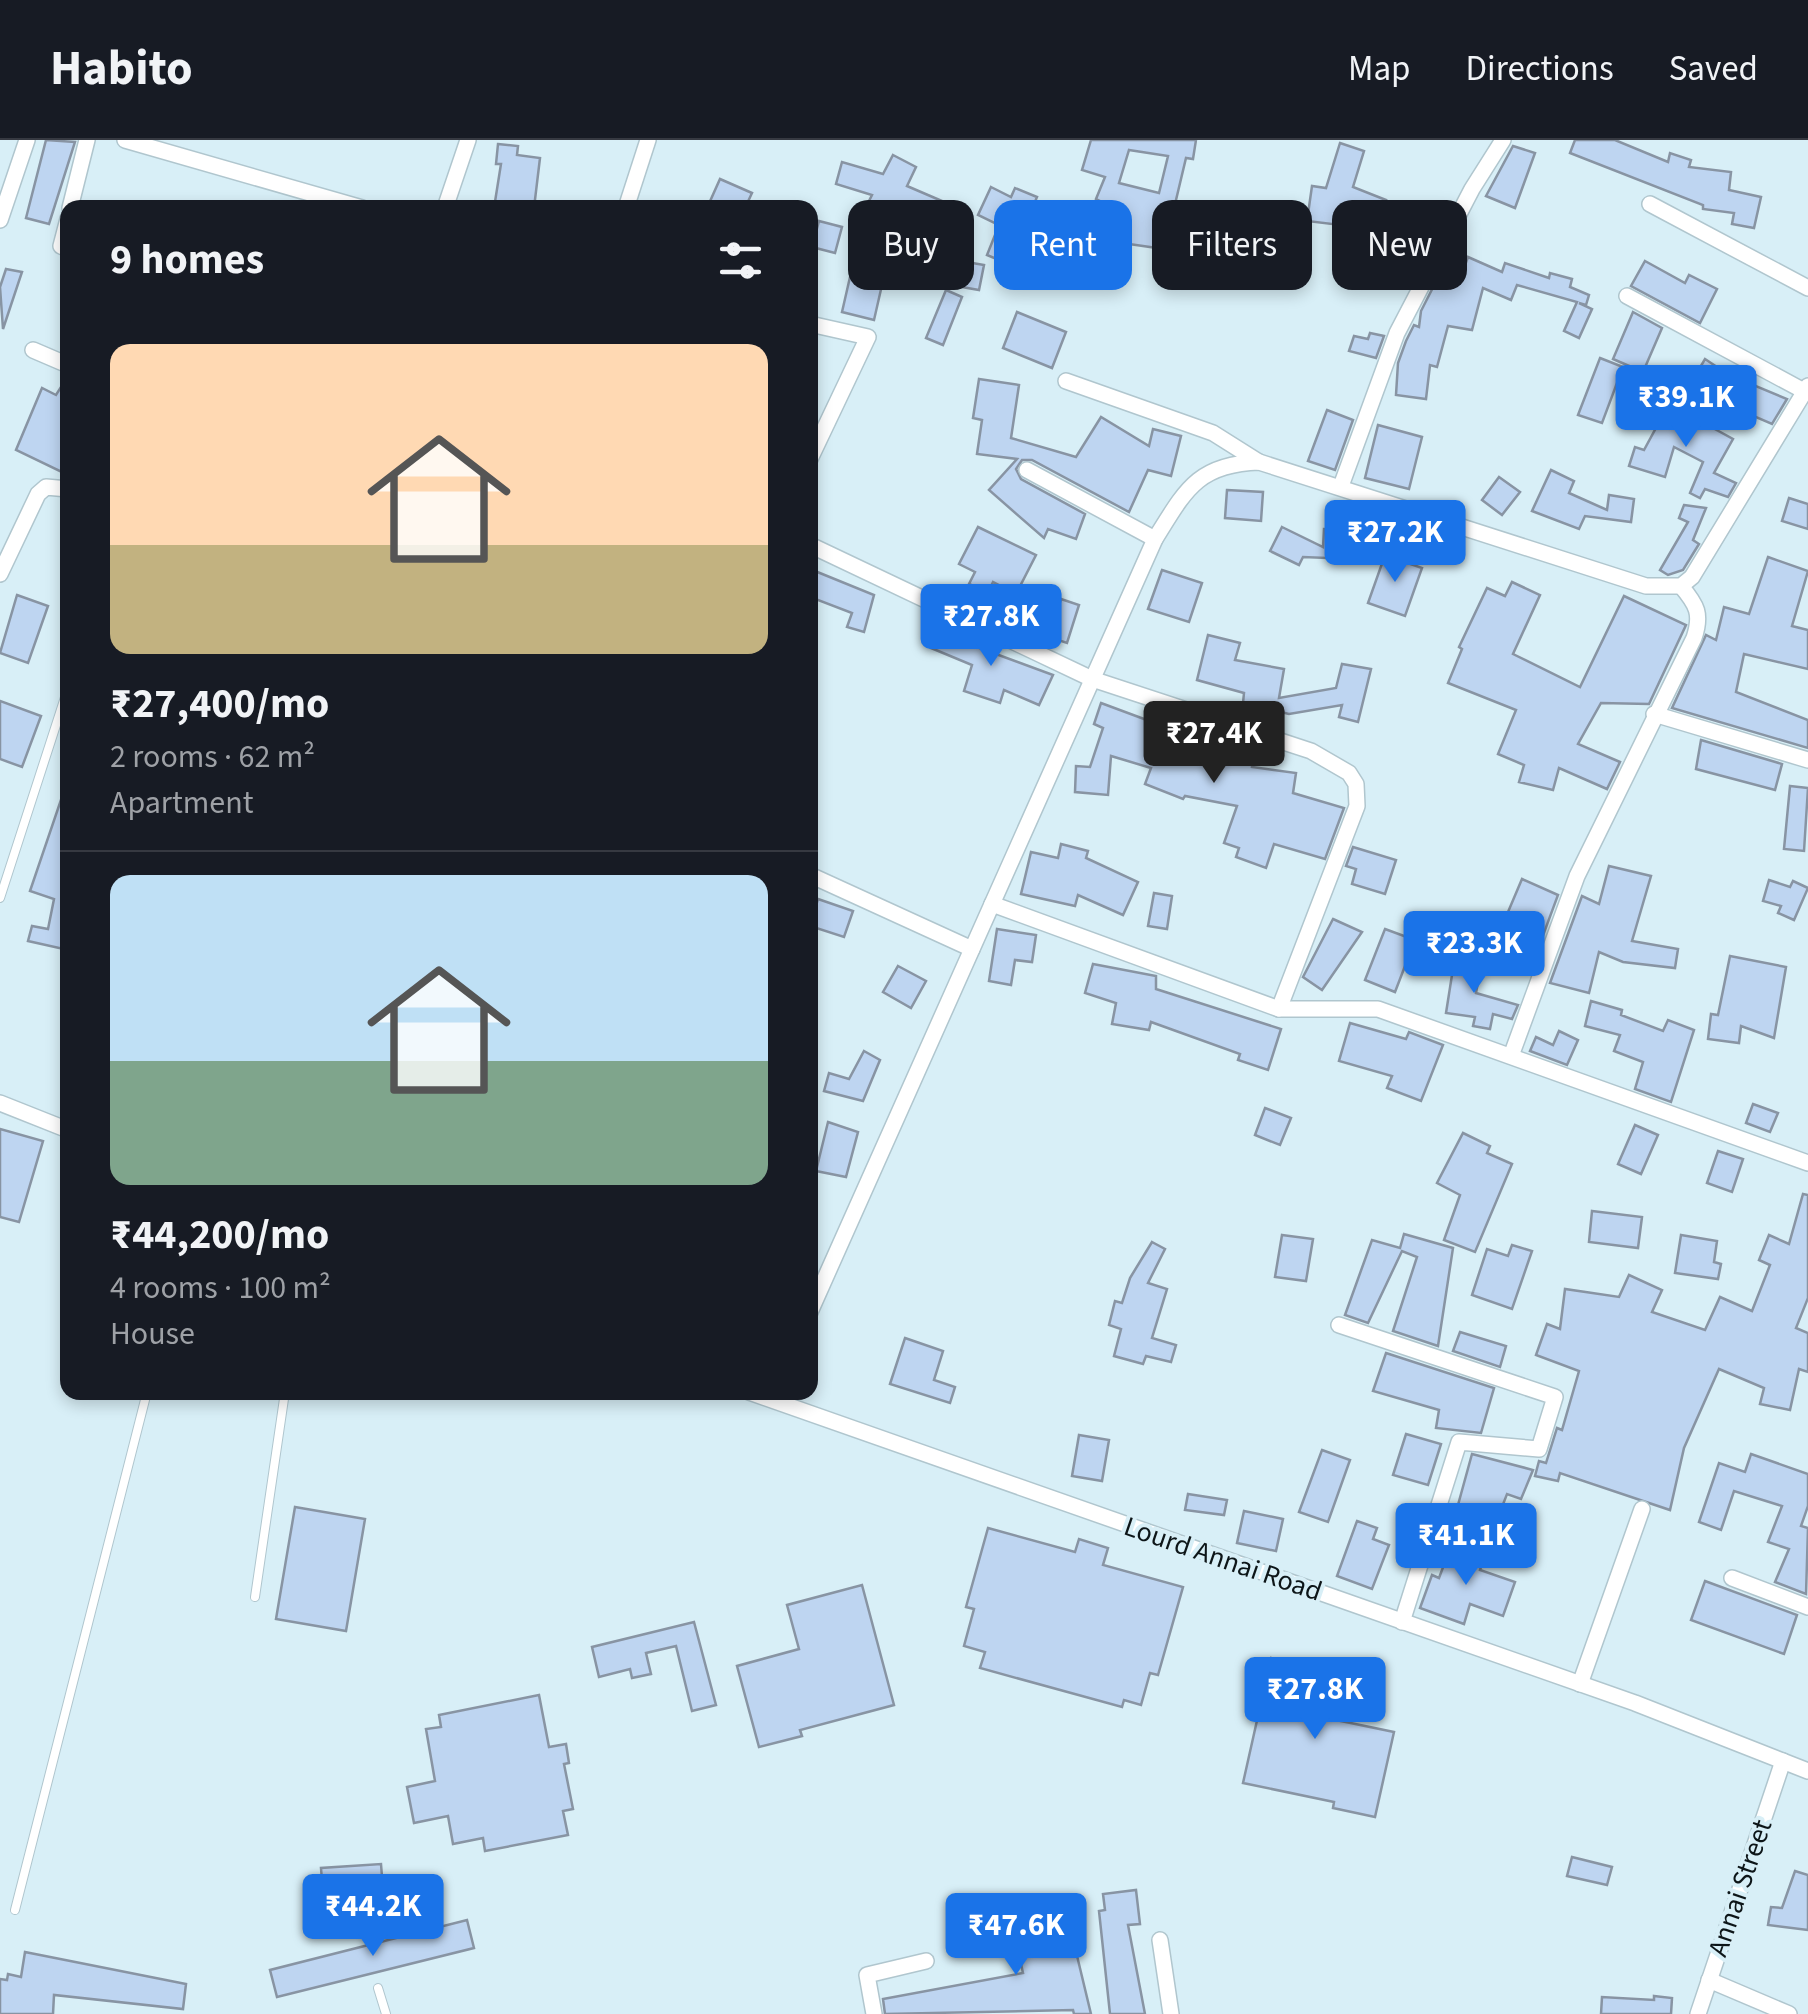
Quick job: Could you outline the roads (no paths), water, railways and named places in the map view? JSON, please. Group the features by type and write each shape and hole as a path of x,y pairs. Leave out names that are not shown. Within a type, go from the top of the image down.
{"street":[{"path":"0,220 27,140"},
{"path":"72,200 87,140"},
{"path":"124,140 334,200"},
{"path":"448,200 468,140"},
{"path":"629,200 648,140"},
{"path":"1341,486 1396,333 1472,189 1503,140"},
{"path":"1650,204 1808,288"},
{"path":"1066,381 1214,433 1260,462 1646,586 1681,586 1692,577 1806,388 1627,296"},
{"path":"818,326 868,337 818,442"},
{"path":"34,350 60,361"},
{"path":"818,1294 1156,539 1188,486 1223,466 1260,462"},
{"path":"1027,470 1156,539"},
{"path":"0,574 38,494 46,487 60,488"},
{"path":"818,549 1092,679 1311,751 1338,765 1356,784 1357,806 1279,1009"},
{"path":"1511,1056 1577,876 1700,621 1698,605 1681,586"},
{"path":"1654,714 1808,760"},
{"path":"818,879 972,949"},
{"path":"992,904 1279,1009 1378,1009 1808,1162"},
{"path":"0,1102 60,1127"},
{"path":"1338,1324 1555,1398 1539,1448 1459,1442 1402,1622"},
{"name":"Lourd Annai Road","path":"780,1400 1580,1684 1808,1771"},
{"path":"1580,1684 1642,1509"},
{"path":"1732,1578 1808,1607"},
{"name":"Annai Street","path":"1698,2014 1783,1761"},
{"path":"1160,1940 1171,2014"},
{"path":"874,2014 867,1975 926,1961"},
{"path":"1709,1980 1789,2014"}],"lane":[{"path":"0,898 60,725"},
{"path":"15,1910 145,1400"},
{"path":"255,1597 284,1400"},
{"path":"378,1988 386,2014"}]}
